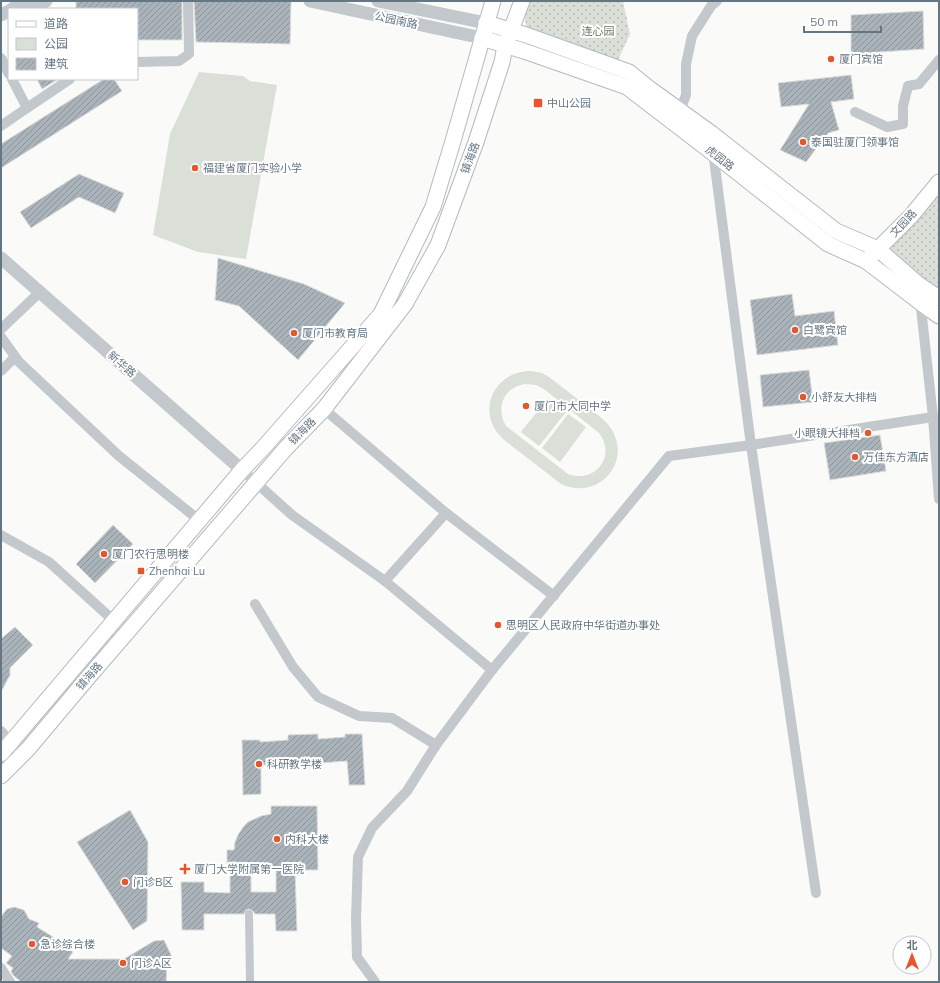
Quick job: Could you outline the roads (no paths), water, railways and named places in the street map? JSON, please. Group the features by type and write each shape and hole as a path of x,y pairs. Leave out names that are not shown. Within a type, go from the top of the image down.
{"main road":[{"name":"镇海路","path":"6,748 242,470 381,314 433,207 493,1"},
{"name":"镇海路","path":"1,776 23,754 286,448 324,409 405,304 438,245 476,142 502,62 505,46 522,1"},
{"name":"虎园路","path":"484,31 511,31 629,72 711,133 836,231 878,249 918,284 939,298"},
{"name":"虎园路","path":"484,31 505,46 627,87 828,244 866,261 939,316"},
{"name":"文园路","path":"866,261 910,216 939,182"}],"street":[{"path":"14,8 26,1"},
{"path":"33,8 46,1"},
{"path":"138,62 179,61 189,54 188,1"},
{"name":"公园南路","path":"310,1 484,31"},
{"name":"公园南路","path":"378,1 484,31"},
{"path":"680,111 686,95 686,64 692,36 711,6 717,1"},
{"path":"1,58 8,72"},
{"path":"855,112 887,127 902,124 902,106 908,86 919,84 939,60"},
{"path":"13,80 27,108"},
{"path":"1,126 69,80"},
{"path":"711,133 751,446 816,893"},
{"name":"新华路","path":"1,258 242,470"},
{"path":"918,284 933,417 939,500"},
{"path":"1,329 40,292"},
{"path":"1,337 15,357 119,456 199,520"},
{"path":"1,371 15,357"},
{"path":"324,409 446,513 554,596"},
{"path":"375,982 358,957 356,919 358,857 372,828 407,791 436,745 492,670 668,456 751,446 933,417"},
{"path":"242,470 292,515 385,581 492,670"},
{"path":"385,581 446,513"},
{"path":"1,535 49,562 114,621"},
{"path":"255,604 293,667 318,697 359,716 392,718 436,745"},
{"path":"1,731 6,748 23,754"},
{"path":"249,914 250,982"},
{"path":"1,968 10,982"}],"place":[{"name":"厦门宾馆","path":"831,59"},
{"name":"中山公园","path":"538,103"},
{"name":"泰国驻厦门领事馆","path":"803,142"},
{"name":"福建省厦门实验小学","path":"195,168"},
{"name":"白鹭宾馆","path":"795,330"},
{"name":"厦门市教育局","path":"294,333"},
{"name":"小舒友大排档","path":"803,397"},
{"name":"厦门市大同中学","path":"526,406"},
{"name":"小眼镜大排档","path":"868,433"},
{"name":"万佳东方酒店","path":"855,457"},
{"name":"厦门农行思明楼","path":"104,554"},
{"name":"Zhenhai Lu","path":"141,571"},
{"name":"思明区人民政府中华街道办事处","path":"498,625"},
{"name":"科研教学楼","path":"259,764"},
{"name":"内科大楼","path":"277,839"},
{"name":"厦门大学附属第一医院","path":"185,869"},
{"name":"门诊B区","path":"125,882"},
{"name":"急诊综合楼","path":"32,944"},
{"name":"门诊A区","path":"123,963"}],"park label":[{"name":"连心园","path":"598,31"}]}
